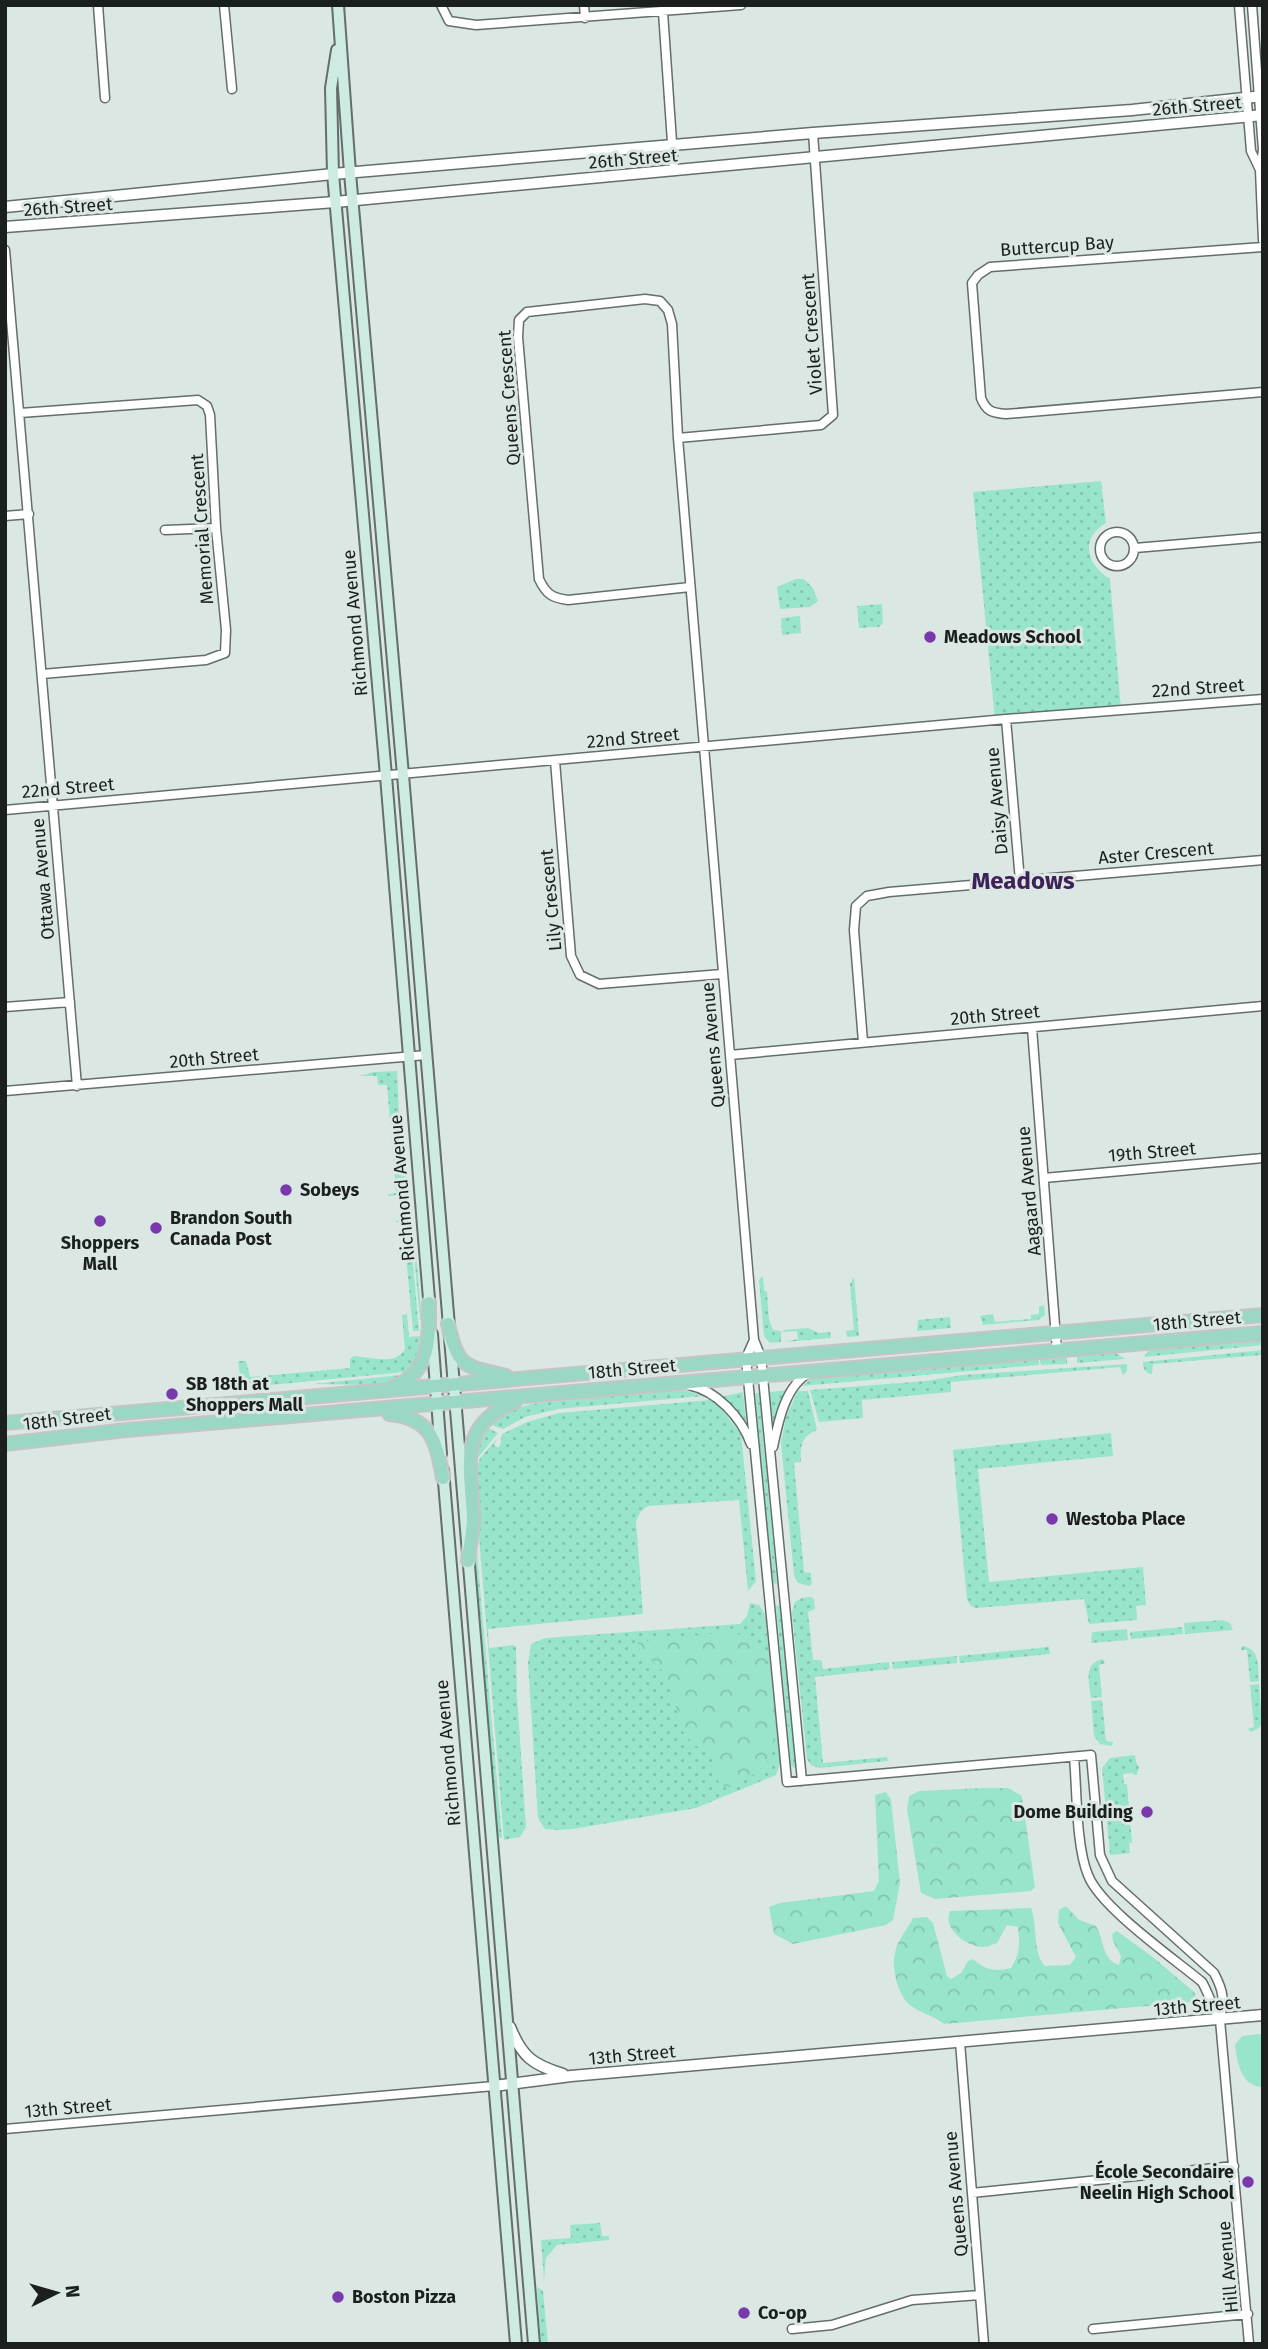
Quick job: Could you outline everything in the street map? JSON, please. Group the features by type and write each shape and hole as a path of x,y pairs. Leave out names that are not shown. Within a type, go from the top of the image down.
{"main road":[{"name":"Richmond Avenue","path":"338,5 352,200 403,775 534,2344"},
{"name":"Richmond Avenue","path":"340,30 331,88 335,202 386,776 516,2344"},
{"path":"380,1390 406,1381 419,1368 427,1344 429,1303"},
{"name":"18th Street","path":"5,1423 1263,1315"},
{"path":"448,1324 458,1355 468,1366 523,1378"},
{"name":"18th Street","path":"5,1444 127,1430 1263,1333"},
{"path":"468,1561 473,1523 469,1456 473,1437 495,1411 539,1395"},
{"path":"350,1412 401,1415 420,1423 434,1440 443,1478"}],"street":[{"path":"98,5 105,98"},
{"path":"225,5 232,89"},
{"path":"441,5 449,21 461,24 585,18 741,5"},
{"path":"584,5 585,18"},
{"path":"1238,5 1251,151 1260,170"},
{"path":"1252,5 1262,115 1263,150 1260,170 1263,240"},
{"path":"663,12 674,171"},
{"name":"26th Street","path":"5,207 333,174 813,133 1132,110 1261,96"},
{"name":"26th Street","path":"5,227 335,202 1262,115"},
{"name":"Violet Crescent","path":"678,438 821,425 834,415 813,133"},
{"name":"Buttercup Bay","path":"1263,247 990,267 972,283 981,398 985,408 994,413 1263,392"},
{"name":"Ottawa Avenue","path":"5,250 77,1086"},
{"name":"Queens Crescent","path":"690,587 568,600 553,598 544,590 539,579 518,337 519,320 527,312 645,299 660,301 668,310 672,324 678,438 703,748"},
{"name":"Memorial Crescent","path":"20,413 198,400 207,406 210,415 216,528 226,631 225,653 206,660 42,674"},
{"path":"5,516 29,514"},
{"path":"165,530 216,528"},
{"path":"1117,532 1131,538 1135,548 1127,564 1115,566 1105,561 1100,550 1107,536 1117,532"},
{"path":"1135,548 1263,537"},
{"name":"22nd Street","path":"5,810 1006,719 1263,699"},
{"name":"Daisy Avenue","path":"1006,719 1020,881"},
{"name":"Queens Avenue","path":"703,748 754,1340"},
{"name":"Lily Crescent","path":"555,761 571,956 580,975 599,984 722,974"},
{"name":"Aster Crescent","path":"863,1042 854,930 856,906 867,896 1263,860"},
{"path":"5,1007 70,1002"},
{"name":"20th Street","path":"730,1055 1263,1006"},
{"name":"Aagaard Avenue","path":"1032,1028 1057,1350"},
{"name":"20th Street","path":"5,1091 426,1055"},
{"name":"19th Street","path":"1044,1178 1263,1158"},
{"path":"754,1340 761,1357 763,1375 802,1781"},
{"path":"754,1340 746,1358 747,1376 787,1782 1091,1755 1100,1855 1104,1868 1122,1892 1214,1973 1223,1989 1220,2020"},
{"path":"771,1460 779,1421 791,1394 804,1376 822,1371"},
{"path":"665,1384 694,1386 720,1401 743,1427 756,1464"},
{"path":"1074,1757 1083,1859 1096,1891 1114,1910 1202,1982 1208,2001 1220,2020"},
{"path":"474,1851 494,1850"},
{"name":"13th Street","path":"5,2129 1263,2015"},
{"path":"506,2018 516,2043 529,2059 542,2068 570,2076"},
{"name":"Hill Avenue","path":"1220,2020 1250,2344"},
{"name":"Queens Avenue","path":"960,2042 984,2344"},
{"path":"972,2193 1234,2166"},
{"path":"792,2329 832,2325 912,2300 979,2295"},
{"path":"1093,2329 1248,2314"}],"green space":[{"path":"1101,481 1106,523 1097,529 1092,537 1089,552 1096,567 1110,579 1121,709 995,720 973,492"},
{"path":"796,579 804,579 813,588 818,601 810,607 780,609 777,587"},
{"path":"882,604 883,623 879,627 859,628 857,606"},
{"path":"800,616 801,633 782,635 781,618"},
{"path":"397,1071 401,1156 404,1156 407,1194 388,1196 396,1193 387,1085 378,1085 377,1076 360,1076 373,1072"},
{"path":"402,1216 409,1216 419,1331 413,1331 403,1223 396,1222"},
{"path":"414,1231 422,1320 412,1232"},
{"path":"763,1276 769,1320 773,1330 781,1331 781,1342 770,1343 764,1336 759,1280"},
{"path":"854,1277 859,1336 847,1337 846,1331 854,1330 850,1284"},
{"path":"1044,1305 1045,1315 1038,1320 983,1325 980,1316 993,1314 995,1322 1031,1319 1031,1315 1039,1314 1039,1307"},
{"path":"407,1314 409,1337 420,1336 416,1361 405,1372 270,1385 247,1385 241,1382 238,1361 246,1361 250,1377 350,1368 350,1359 354,1356 382,1359 395,1357 405,1349 402,1315"},
{"path":"950,1317 951,1328 917,1331 918,1320"},
{"path":"808,1328 819,1333 830,1332 831,1338 784,1342 798,1339 797,1331 783,1332 784,1330"},
{"path":"1263,1339 1263,1345 1144,1357 1148,1351 1157,1348"},
{"path":"1263,1350 1263,1355 1153,1364 1152,1374 1146,1371 1143,1364 1143,1362"},
{"path":"1114,1352 1125,1359 1077,1363 1077,1355"},
{"path":"1067,1356 1067,1364 1041,1365 1040,1358"},
{"path":"1038,1358 1039,1365 802,1386 812,1378"},
{"path":"1127,1364 1127,1371 1123,1375 1120,1367 951,1382 951,1392 862,1400 863,1418 819,1422 810,1390 926,1381 962,1375"},
{"path":"405,1376 368,1385 313,1384"},
{"path":"670,1390 688,1391 703,1396 558,1409 525,1417 503,1429 488,1424 510,1410 531,1404"},
{"path":"788,1390 775,1423 773,1423 770,1392"},
{"path":"798,1391 808,1391 817,1430 808,1435 803,1443 801,1462 794,1463 804,1572 811,1573 812,1584 809,1586 798,1583 794,1575 781,1443 786,1417"},
{"path":"743,1392 746,1421 744,1422 721,1397"},
{"path":"755,1393 759,1393 776,1584 773,1583"},
{"path":"710,1400 721,1408 741,1434 756,1581 748,1591 739,1500 648,1506 641,1511 636,1521 643,1614 488,1629 489,1648 513,1645 516,1647 526,1827 520,1837 504,1840 474,1476 480,1458 497,1439 494,1445 500,1446 502,1434 527,1422 559,1413"},
{"path":"486,1427 498,1433 475,1461 473,1449"},
{"path":"1111,1433 1113,1456 978,1469 989,1582 1143,1567 1146,1605 1136,1606 1137,1620 1089,1624 1084,1599 976,1608 971,1606 967,1600 953,1450"},
{"path":"476,1534 502,1838 498,1837 474,1550"},
{"path":"811,1597 814,1599 815,1609 808,1612 813,1660 821,1660 823,1669 889,1662 890,1669 815,1677 823,1763 887,1757 888,1761 819,1768 811,1765 807,1759 792,1613 795,1602"},
{"path":"750,1603 759,1605 765,1614 780,1764 776,1775 696,1808 573,1829 545,1829 538,1818 528,1663 531,1644 545,1638 740,1624 747,1616"},
{"path":"778,1605 796,1766 794,1768 791,1765 776,1607"},
{"path":"1222,1620 1230,1623 1233,1630 1185,1634 1184,1623"},
{"path":"1182,1627 1183,1634 1131,1639 1130,1632"},
{"path":"1127,1629 1128,1640 1091,1643 1092,1632"},
{"path":"719,1633 747,1637 763,1649 770,1677 775,1722 775,1737 770,1757 751,1776 727,1788 719,1783 709,1752 694,1745 681,1729 665,1673 640,1651 638,1642"},
{"path":"1242,1646 1248,1647 1255,1654 1259,1681 1250,1682 1247,1650 1241,1650"},
{"path":"1049,1647 1050,1654 960,1663 959,1656"},
{"path":"957,1656 957,1663 893,1669 892,1662"},
{"path":"1103,1659 1105,1663 1099,1665 1102,1697 1091,1698 1090,1669"},
{"path":"1259,1684 1262,1722 1259,1728 1251,1732 1248,1729 1254,1727 1250,1685"},
{"path":"1102,1700 1106,1741 1113,1742 1112,1746 1100,1744 1094,1736 1091,1701"},
{"path":"1135,1755 1139,1767 1137,1775 1123,1774 1124,1784 1127,1784 1132,1843 1129,1843 1130,1853 1110,1855 1102,1768 1110,1758"},
{"path":"1008,1788 1022,1796 1035,1887 1031,1891 935,1899 921,1893 907,1809 909,1796 919,1791"},
{"path":"886,1792 891,1800 900,1883 893,1920 886,1925 793,1944 774,1934 769,1907 780,1903 874,1891 879,1881 875,1795"},
{"path":"1066,1906 1079,1920 1096,1926 1109,1959 1119,1965 1121,1956 1112,1934 1117,1931 1194,1992 1196,1996 1192,2002 944,2024 914,2008 902,1995 894,1959 896,1948 913,1918 927,1917 933,1923 947,1976 951,1979 961,1973 968,1961 973,1959 990,1969 1011,1968 1018,1953 1019,1939 1018,1927 1007,1925 997,1943 979,1947 965,1941 953,1931 950,1911 1031,1908 1038,1954 1045,1966 1070,1965 1076,1957 1058,1923 1059,1910"},
{"path":"1242,2036 1263,2036 1263,2087 1250,2083 1245,2078 1239,2066 1235,2045"},
{"path":"600,2223 602,2236 609,2236 609,2240 557,2245 546,2258 544,2280 541,2240 571,2238 570,2225"},
{"path":"537,2287 543,2291 548,2344 541,2344"}],"place":[{"name":"Meadows School","path":"930,637"},
{"name":"Sobeys","path":"286,1190"},
{"name":"Shoppers Mall","path":"100,1221"},
{"name":"Brandon South Canada Post","path":"156,1228"},
{"name":"SB 18th at Shoppers Mall","path":"172,1394"},
{"name":"Westoba Place","path":"1052,1519"},
{"name":"Dome Building","path":"1147,1812"},
{"name":"École Secondaire Neelin High School","path":"1248,2182"},
{"name":"Boston Pizza","path":"338,2297"},
{"name":"Co-op","path":"744,2313"}],"district":[{"name":"Meadows","path":"1023,881"}]}
